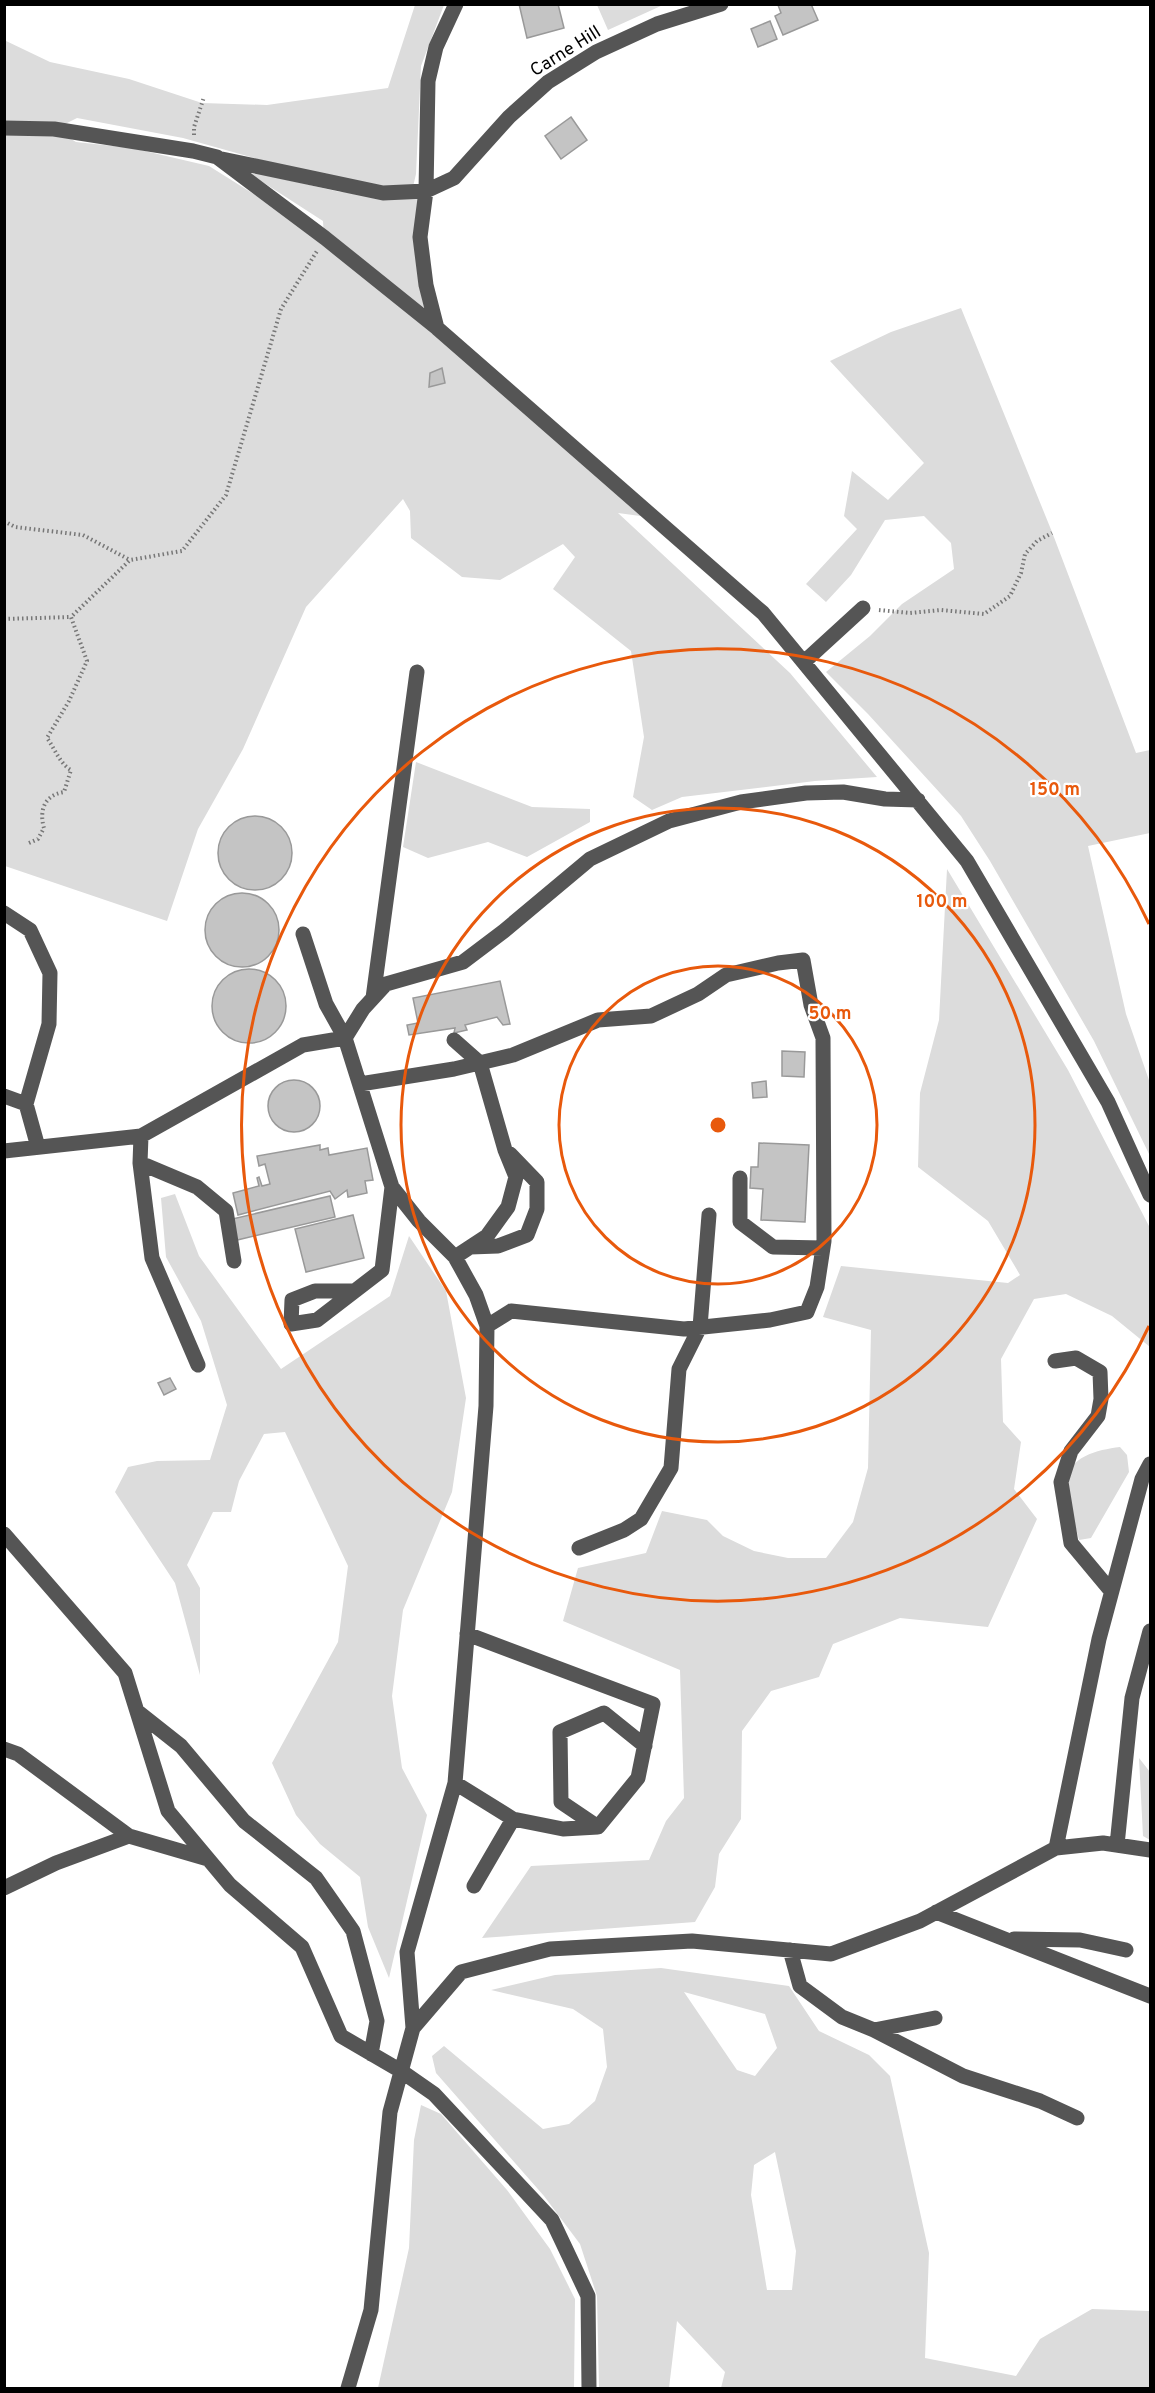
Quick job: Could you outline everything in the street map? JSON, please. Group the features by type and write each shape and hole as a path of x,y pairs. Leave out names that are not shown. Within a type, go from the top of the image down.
{"street":[{"path":"437,328 426,285 420,237 426,191 428,81 436,47 456,4"},
{"name":"Carne Hill","path":"4,128 54,129 193,151 383,193 426,191 454,178 510,117 548,82 596,52 657,24 721,4"},
{"path":"217,158 325,238 437,328 763,613 967,861 1108,1102 1150,1194"},
{"path":"804,662 863,608"},
{"path":"373,998 417,672"},
{"path":"4,1151 141,1137 303,1046 345,1038 363,1009 386,984 464,962 590,859 669,821 741,802 806,793 843,792 885,799 918,800"},
{"path":"4,913 30,930 50,973 49,1024 26,1104 38,1147"},
{"path":"303,934 326,1004 345,1038 392,1187 419,1221 455,1257 476,1295 487,1326 486,1406 455,1783 407,1952 412,2028 390,2112 371,2310 348,2388"},
{"path":"360,1084 513,1055 598,1020 651,1016 698,994 726,975 778,963 803,960 811,1005 824,1038 823,1248 817,1287 807,1312 770,1320 684,1329 510,1311 487,1326"},
{"path":"454,1040 480,1063 505,1150 516,1177 508,1207 487,1236 455,1257"},
{"path":"4,1096 26,1104"},
{"path":"141,1137 140,1163 153,1258 198,1365"},
{"path":"470,1247 498,1246 527,1235 537,1209 537,1182 505,1150"},
{"path":"140,1163 197,1187 226,1212 234,1262"},
{"path":"741,1178 740,1222 773,1247 823,1248"},
{"path":"355,1291 382,1270 392,1187"},
{"path":"579,1548 624,1530 641,1519 671,1468 679,1369 700,1327 709,1215"},
{"path":"1055,1361 1076,1358 1100,1372 1101,1399 1098,1416 1071,1451 1061,1482 1071,1544 1112,1591"},
{"path":"1056,1848 1099,1639 1142,1479 1150,1464"},
{"path":"4,1534 125,1673 168,1811 230,1885 302,1947 341,2036 401,2071 434,2094 552,2220 588,2296 589,2388"},
{"path":"1117,1845 1132,1698 1150,1631"},
{"path":"455,1783 513,1819 562,1829 598,1827 638,1778 653,1704 467,1634"},
{"path":"138,1712 181,1746 244,1821 316,1878 353,1931 376,2021 371,2054"},
{"path":"598,1827 561,1802 560,1732 604,1713 645,1746"},
{"path":"4,1749 18,1754 129,1836 208,1859"},
{"path":"474,1886 513,1819"},
{"path":"4,1888 56,1863 129,1836"},
{"path":"412,2028 461,1972 550,1949 692,1941 831,1954 920,1921 1056,1848 1103,1843 1150,1850"},
{"path":"936,1912 1150,1996"},
{"path":"1005,1939 1080,1940 1126,1950"},
{"path":"790,1950 800,1986 842,2017 874,2030 963,2076 1040,2101 1077,2118"},
{"path":"874,2030 935,2018"}],"path":[{"path":"193,151 194,127 204,97"},
{"path":"4,620 71,617 130,560 183,551 226,495 281,309 325,238"},
{"path":"4,521 15,527 83,535 130,560"},
{"path":"863,608 910,613 941,610 984,614 1010,596 1021,573 1025,554 1052,532"},
{"path":"29,843 38,839 44,828 40,816 45,803 56,793 64,792 71,770 63,766 57,751 47,738 69,702 87,661 71,617"}],"shaded area":[{"path":"415,5 444,5 421,66 416,174 412,191 426,191 420,237 437,328 655,518 618,513 790,673 877,777 815,781 682,797 652,810 633,797 644,737 631,651 553,589 575,557 563,544 500,580 462,577 411,538 410,511 403,499 306,607 243,749 198,829 167,921 5,866 4,40 50,62 129,79 202,103 267,105 388,88","holes":["77,118 183,138 379,193 340,192 244,170 323,221 324,238 209,166 132,148 76,142 55,129"]},
{"path":"597,5 663,5 608,30"},
{"path":"961,308 1052,532 1136,753 1150,750 1150,833 1088,846 1126,1014 1150,1083 1150,1156 1094,1041 990,861 961,816 868,714 826,672 870,636 902,604 954,569 951,543 924,516 885,520 851,575 826,602 806,584 857,529 844,516 852,471 888,500 924,463 830,361 891,332"},
{"path":"416,762 532,807 590,809 590,822 527,857 488,842 428,858 403,847"},
{"path":"947,869 1068,1070 1150,1228 1150,1347 1112,1316 1066,1294 1034,1299 1001,1359 1003,1422 1021,1442 1014,1489 1037,1519 988,1627 900,1618 833,1644 819,1677 771,1691 742,1731 741,1819 719,1854 715,1887 695,1922 482,1938 531,1866 649,1860 666,1821 684,1798 680,1670 563,1621 578,1568 646,1553 662,1511 707,1520 723,1536 754,1551 788,1558 826,1558 853,1522 868,1468 871,1330 823,1317 841,1266 1008,1283 1020,1275 988,1221 918,1167 920,1093 939,1020"},
{"path":"175,1194 199,1256 281,1369 390,1296 409,1236 446,1291 466,1398 452,1492 403,1610 392,1696 402,1768 427,1815 389,1978 368,1927 360,1877 320,1844 296,1815 272,1763 338,1642 348,1566 285,1432 264,1434 239,1481 231,1512 213,1512 187,1565 200,1588 200,1675 175,1583 115,1492 128,1467 157,1461 210,1460 227,1405 201,1321 166,1257 161,1198"},
{"path":"1120,1447 1127,1455 1129,1472 1091,1538 1079,1540 1067,1496 1068,1474 1072,1467 1085,1456"},
{"path":"1139,1758 1150,1772 1150,1840 1143,1836"},
{"path":"661,1968 789,1986 819,2031 869,2055 890,2076 929,2253 925,2358 1016,2376 1040,2339 1092,2309 1150,2311 1150,2388 721,2388 725,2372 677,2321 669,2388 599,2388 597,2296 580,2244 544,2196 436,2073 432,2056 444,2046 543,2129 569,2124 595,2101 607,2067 603,2029 573,2009 491,1990 555,1975","holes":["684,1992 765,2014 777,2048 755,2076 737,2070","775,2152 796,2251 792,2290 767,2290 751,2195 754,2165"]},
{"path":"421,2105 441,2114 507,2190 550,2249 575,2299 574,2388 378,2388 409,2248 414,2140"}],"building":[{"path":"519,4 558,4 564,28 527,38"},
{"path":"811,4 818,20 783,35 775,16 781,13 778,5"},
{"path":"770,21 777,39 758,47 751,29"},
{"path":"571,117 587,140 561,159 545,136"},
{"path":"442,368 445,383 429,387 430,373"},
{"path":"255,816 269,819 281,827 289,839 292,853 289,867 281,879 269,887 255,890 241,887 229,879 221,867 218,853 221,839 229,827 241,819"},
{"path":"242,893 256,896 268,904 276,916 279,930 276,944 268,956 256,964 242,967 228,964 216,956 208,944 205,930 208,916 216,904 228,896"},
{"path":"249,969 263,972 275,980 283,992 286,1006 283,1020 275,1032 263,1040 249,1043 235,1040 223,1032 215,1020 212,1006 215,992 223,980 235,972"},
{"path":"500,981 510,1024 503,1025 497,1017 465,1025 467,1030 454,1033 455,1028 409,1035 407,1025 418,1023 413,998"},
{"path":"782,1051 805,1052 804,1077 782,1076"},
{"path":"289,1080 299,1080 313,1087 320,1106 313,1125 299,1132 289,1132 279,1128 272,1121 268,1111 268,1101 272,1091 279,1084"},
{"path":"766,1081 767,1097 753,1098 752,1083"},
{"path":"759,1143 809,1145 805,1222 761,1220 763,1189 750,1188 751,1167 758,1167"},
{"path":"320,1145 320,1150 328,1148 329,1155 367,1148 373,1180 365,1181 367,1193 348,1197 347,1190 335,1199 330,1191 238,1215 233,1193 259,1186 257,1178 259,1177 262,1186 270,1184 265,1164 259,1166 257,1156"},
{"path":"330,1196 335,1217 233,1241 228,1220"},
{"path":"353,1215 364,1258 306,1272 295,1229"},
{"path":"170,1378 176,1389 164,1395 158,1383"}]}
